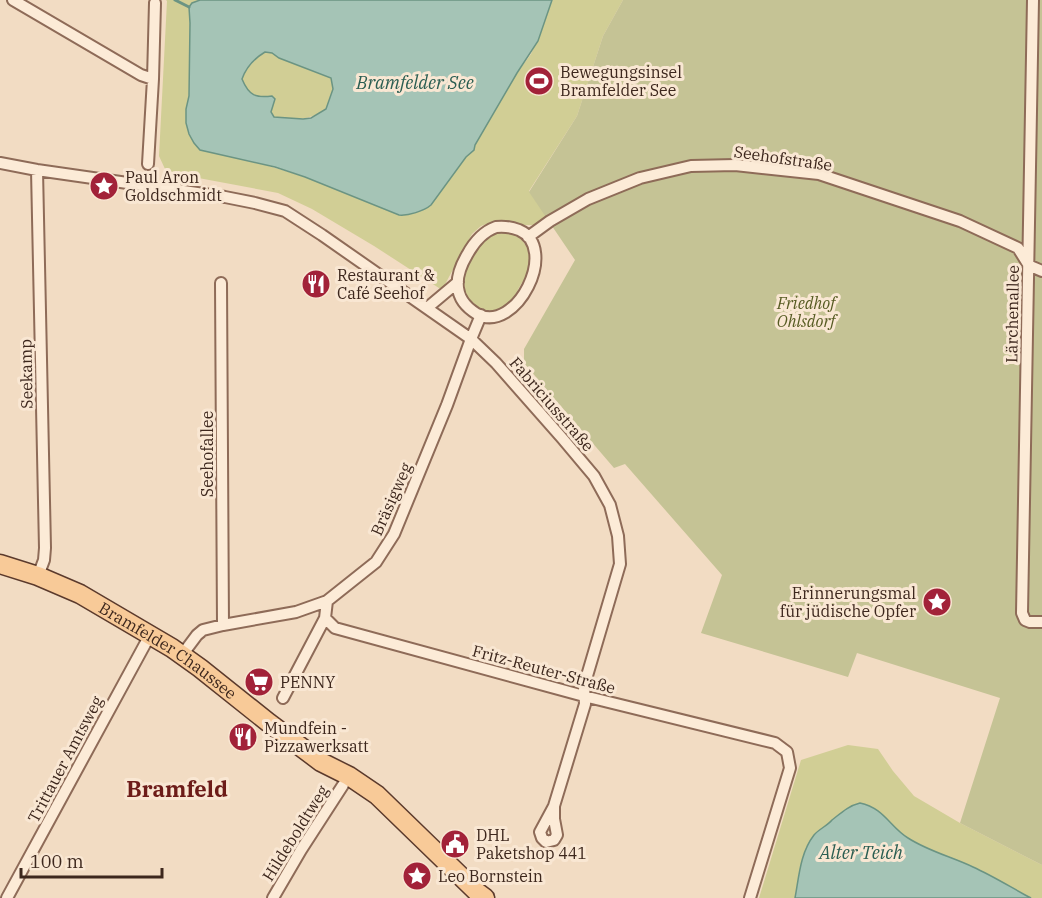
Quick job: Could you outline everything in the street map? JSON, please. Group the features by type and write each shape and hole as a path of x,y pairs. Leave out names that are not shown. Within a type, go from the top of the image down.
{"main road":[{"name":"Bramfelder Chaussee","path":"0,564 38,576 80,594 182,655 321,762 344,785 404,836 468,898"},
{"name":"Bramfelder Chaussee","path":"321,762 349,776 377,795 485,898"}],"street":[{"path":"13,0 141,75 153,79"},
{"path":"148,164 155,3"},
{"name":"Lärchenallee","path":"1036,6 1028,265 1022,613 1025,620 1042,622"},
{"path":"0,162 37,170"},
{"name":"Seehofstraße","path":"528,237 588,199 640,178 691,166 735,165 819,174 960,221 1018,248 1028,265"},
{"name":"Fabriciusstraße","path":"37,170 187,191 255,203 285,211 471,339 495,363 594,476 610,505 618,536 620,564 584,686 585,705 554,806"},
{"name":"Seekamp","path":"37,170 45,548 44,560 38,576"},
{"path":"505,226 521,231 528,237 534,249 535,266 532,276 512,309 490,316 481,315 469,307 461,299 458,290 459,271 475,242 488,231 505,226"},
{"path":"1028,265 1042,270"},
{"path":"427,308 458,282"},
{"name":"Seehofallee","path":"221,283 223,625"},
{"name":"Bräsigweg","path":"182,655 197,634 203,630 296,612 327,601 376,562 394,534 481,315"},
{"path":"283,698 325,618 327,601"},
{"name":"Fritz-Reuter-Straße","path":"325,618 335,628 584,696 775,743 787,752 790,768 750,898"},
{"name":"Trittauer Amtsweg","path":"7,898 150,635"},
{"name":"Hildeboldtweg","path":"273,898 301,850 344,785"}],"shaded area":[{"path":"166,0 200,0 192,3 189,14 189,96 186,123 194,143 305,177 403,215 420,211 431,205 466,157 474,150 517,73 531,54 552,0 623,0 603,36 577,116 529,191 548,218 535,225 517,225 504,220 481,226 472,234 442,290 312,209 278,193 177,174 165,169 159,156"},
{"path":"265,52 331,78 333,89 326,109 307,118 274,117 271,112 272,96 253,95 242,79 251,64"},
{"path":"499,232 513,234 522,240 527,249 530,264 512,300 501,309 485,311 465,297 463,279 480,243 488,236"},
{"path":"848,745 878,749 914,796 960,823 1042,865 1042,898 759,898 801,760"}],"green space":[{"name":"Friedhof Ohlsdorf","path":"623,0 1042,0 1042,865 960,823 1000,698 857,653 848,677 701,633 722,575 625,464 614,468 524,363 524,349 575,260 529,192 577,116 603,36"}],"water":[{"name":"Bramfelder See","path":"200,0 552,0 538,41 517,73 474,150 466,157 431,205 420,211 403,215 275,167 200,150 189,134 186,123 189,96 189,7","holes":["265,52 272,53 279,58 331,78 333,89 326,109 311,118 274,117 271,112 275,99 272,96 254,95 247,89 242,79 248,67 258,57"]},
{"name":"Alter Teich","path":"860,803 881,813 902,834 916,843 965,863 1031,898 795,898 803,857 809,842 818,831 845,810"}],"waterway":[{"path":"175,0 189,7"}],"place":[{"name":"Bewegungsinsel Bramfelder See","path":"539,81"},
{"name":"Paul Aron Goldschmidt","path":"104,186"},
{"name":"Restaurant & Café Seehof","path":"316,284"},
{"name":"Erinnerungsmal für jüdische Opfer","path":"937,602"},
{"name":"PENNY","path":"259,682"},
{"name":"Mundfein - Pizzawerksatt","path":"243,737"},
{"name":"DHL Paketshop 441","path":"455,844"},
{"name":"Leo Bornstein","path":"417,876"}],"district":[{"name":"Bramfeld","path":"177,789"}]}
